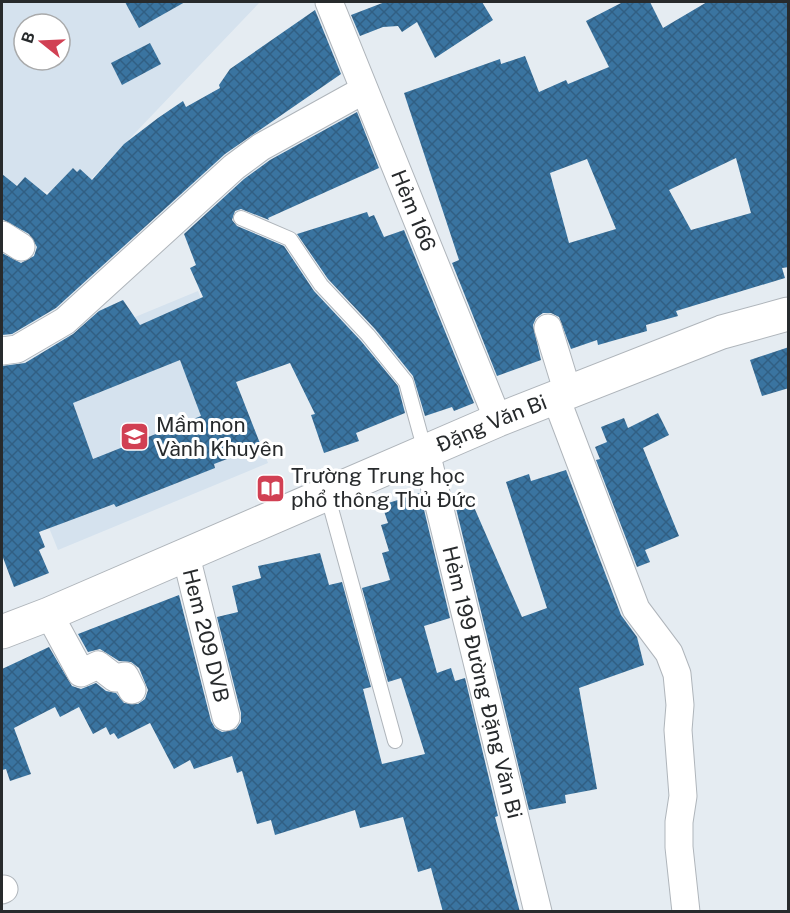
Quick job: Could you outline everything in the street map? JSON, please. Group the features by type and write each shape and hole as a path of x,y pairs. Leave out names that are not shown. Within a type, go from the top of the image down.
{"main road":[{"name":"Đặng Văn Bi","path":"2,632 186,556 498,420 722,332 789,314"}],"street":[{"name":"Hẻm 166","path":"329,2 498,420"},
{"path":"2,351 17,349 65,321 234,167 252,154 364,90"},
{"path":"548,328 562,395 636,609 669,653 677,674 683,796 679,822 679,847 686,912"},
{"name":"Hẻm 199 Đường Đặng Văn Bi","path":"426,452 538,912"},
{"name":"Hem 209 DVB","path":"186,556 226,717"},
{"path":"49,614 81,673 98,665 115,678 125,676 132,690"}],"lane":[{"path":"241,218 290,239 321,285 368,335 406,382 426,452"},
{"path":"327,493 395,741"}],"shaded area":[{"path":"2,2 260,2 73,198 2,181"},
{"name":"Mầm non Vành Khuyên","path":"198,291 268,463 58,550 2,412 2,372"}],"building":[{"path":"125,2 185,2 139,28"},
{"path":"385,2 482,2 493,20 435,58 417,22 402,32 398,26 383,27 360,36 351,15"},
{"path":"623,2 650,2 663,28 707,2 789,2 789,267 782,268 785,278 676,311 678,316 646,325 647,331 598,345 597,340 571,349 559,317 551,313 543,313 536,318 533,325 541,360 497,376 452,263 459,260 404,93 500,59 501,64 525,56 539,92 566,80 568,84 609,67 586,21","holes":["736,158 751,213 691,230 669,190","587,159 616,229 569,243 550,173"]},
{"path":"315,10 341,74 225,154 56,308 12,334 2,335 2,253 21,263 34,256 37,247 29,234 2,219 2,174 17,186 25,177 47,195 73,168 77,172 80,169 92,180 124,144 158,118 183,101 186,107 220,88 219,85 230,69"},
{"path":"150,43 161,64 122,85 111,63"},
{"path":"357,112 379,168 268,218 269,220 241,209 235,211 232,220 237,226 284,246 314,291 361,341 398,386 405,413 356,433 359,441 324,453 311,415 315,414 290,363 236,382 261,446 214,464 215,468 116,507 114,504 39,532 45,547 39,550 49,573 14,587 2,555 2,366 25,363 73,334 99,311 123,300 140,325 203,297 190,268 196,265 184,234 244,179 270,160","holes":["180,360 201,416 93,459 73,403"]},
{"path":"367,212 369,217 374,215 384,237 404,230 474,403 454,411 452,407 425,416 413,376 375,329 328,279 297,234"},
{"path":"789,347 789,388 762,396 750,360"},
{"path":"658,413 669,435 643,448 679,536 645,550 650,562 637,567 596,460 600,459 595,447 607,442 601,427 624,418 628,428"},
{"path":"566,470 621,615 637,637 644,665 579,688 597,789 565,795 566,803 529,810 455,504 470,498 522,617 547,608 506,482 529,474 531,481"},
{"path":"420,493 450,618 424,626 437,673 451,668 455,681 465,678 498,816 495,817 520,912 443,912 431,868 418,872 403,817 360,828 355,810 275,835 271,820 257,824 242,771 237,773 232,756 194,769 190,760 174,769 150,723 118,739 114,733 110,735 106,727 93,734 79,707 60,717 55,707 14,728 31,774 10,781 6,769 2,770 2,669 49,647 72,686 81,689 96,683 106,691 116,693 124,703 138,704 145,699 148,690 139,668 131,662 119,661 100,649 88,652 78,634 179,595 211,721 215,728 222,732 236,729 241,722 241,713 217,617 238,612 232,586 261,578 258,566 320,553 329,585 342,582 371,687 363,689 382,764 425,754 401,678 388,682 362,588 390,580 382,553 389,551 381,525 388,523 382,505"}],"place":[{"name":"Mầm non Vành Khuyên","path":"135,437"},
{"name":"Trường Trung học phổ thông Thủ Đức","path":"270,488"}]}
